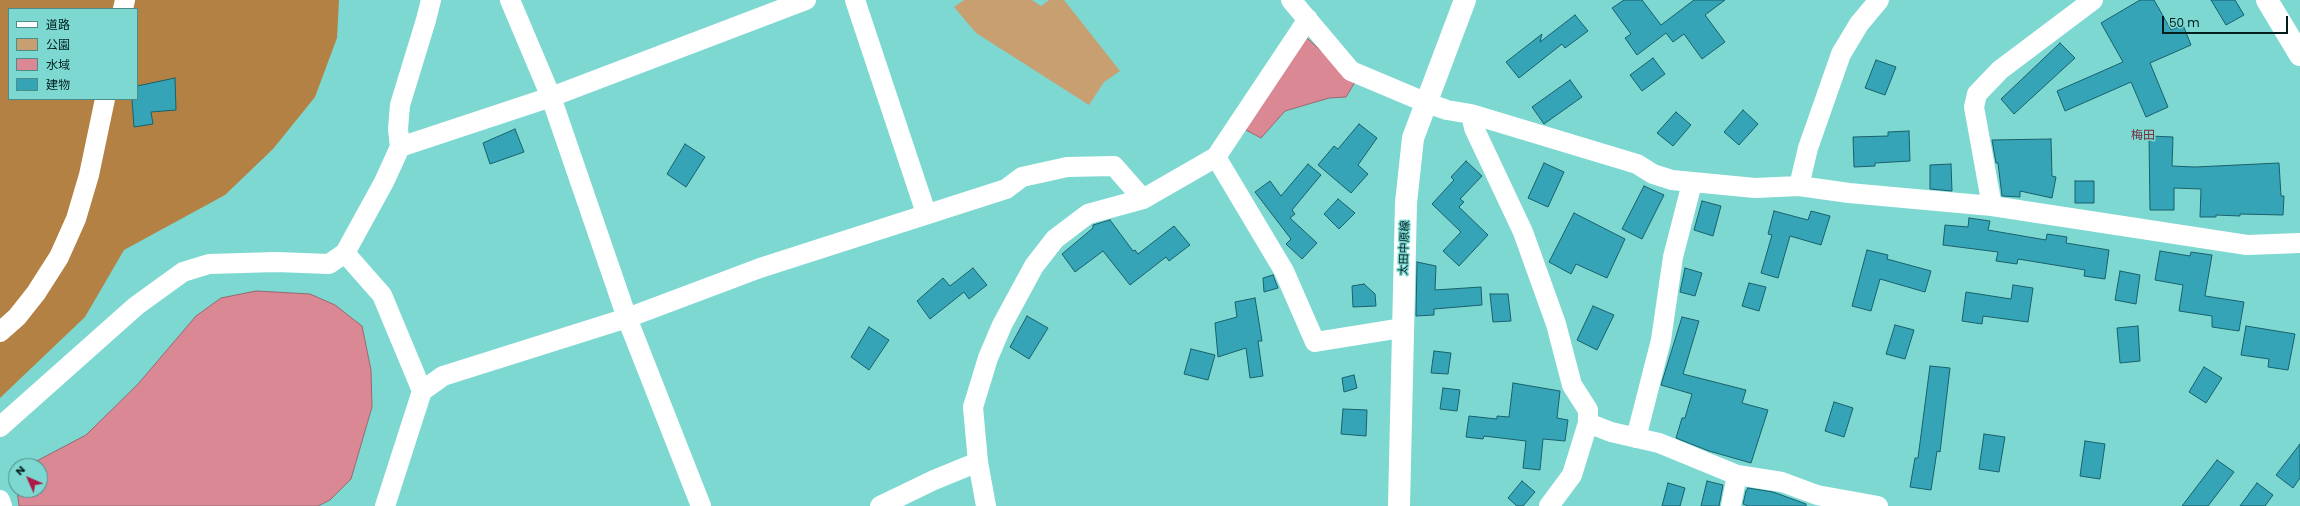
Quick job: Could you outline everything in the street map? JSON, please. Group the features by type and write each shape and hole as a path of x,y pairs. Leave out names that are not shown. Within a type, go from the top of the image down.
{"main road":[{"name":"太田中原線","path":"1399,506 1406,203 1413,138 1465,0"},
{"path":"2267,0 2300,55"}],"street":[{"path":"0,427 136,306 183,272 209,264 276,262 329,264 345,252 384,182 400,147 398,129 400,105 431,0"},
{"path":"510,0 551,97 627,318 701,506"},
{"path":"400,147 551,97 806,0"},
{"path":"855,0 926,213"},
{"path":"1291,0 1351,71 1447,110 1471,114 1637,164 1653,174 1672,180 1755,188 1799,186 1849,193 1992,206 2247,245 2300,244"},
{"path":"1799,186 1808,148 1841,54 1859,24 1879,0"},
{"path":"1992,206 1975,113 1977,94 2000,70 2093,0"},
{"path":"986,506 978,462 973,407 988,358 1002,325 1034,266 1055,239 1088,214 1143,199 1216,157 1308,19"},
{"path":"0,332 17,317 36,293 59,256 76,219 89,175 106,100"},
{"path":"1471,114 1474,128 1523,232 1556,324 1572,384 1588,410 1588,423 1572,475 1549,506"},
{"path":"1216,157 1284,271 1315,342 1402,328"},
{"path":"385,506 422,391 443,376 627,318 760,268 926,213 1006,189 1022,177 1067,167 1114,166 1143,199"},
{"path":"1636,438 1658,355 1674,257 1692,183"},
{"path":"345,252 382,295 422,391"},
{"path":"1588,423 1611,432 1659,443 1737,475 1782,482 1817,495 1878,506"},
{"path":"880,506 934,480 978,462"},
{"path":"1731,506 1737,475"},
{"path":"0,500 2,506"}],"green space":[{"path":"964,0 1032,0 1041,6 1049,0 1064,0 1120,71 1104,82 1089,105 976,33 954,7"}],"shaded area":[{"path":"0,0 339,0 337,38 315,97 273,149 225,195 124,250 85,317 0,398"}],"water":[{"path":"1306,37 1355,82 1346,97 1329,98 1285,111 1261,138 1244,129"},
{"path":"256,291 310,294 335,305 362,326 371,370 372,407 351,479 330,500 318,506 19,506 18,498 48,498 48,458 42,458 86,435 138,384 196,316 221,298"}],"building":[{"path":"1624,0 1642,0 1661,25 1694,0 1725,0 1705,15 1725,42 1702,59 1684,34 1673,42 1666,33 1637,55 1625,38 1631,34 1612,8"},
{"path":"2140,0 2154,0 2171,30 2183,25 2191,45 2150,63 2168,107 2146,117 2131,82 2065,111 2057,91 2123,62 2101,23"},
{"path":"2211,0 2235,0 2244,15 2226,25"},
{"path":"1575,15 1588,31 1565,48 1562,44 1519,78 1506,62 1542,34 1540,42"},
{"path":"2060,43 2075,58 2014,114 2001,99"},
{"path":"1653,58 1665,74 1642,91 1630,75"},
{"path":"1876,60 1896,67 1885,95 1865,88"},
{"path":"175,78 176,110 151,112 153,124 134,127 132,100 138,100 138,86"},
{"path":"1570,80 1582,97 1544,124 1532,107"},
{"path":"1743,110 1758,124 1739,145 1724,132"},
{"path":"1676,112 1691,125 1673,146 1657,133"},
{"path":"1359,124 1377,138 1358,165 1368,174 1351,193 1318,165 1334,146 1338,149"},
{"path":"515,129 524,152 490,164 483,143"},
{"path":"1909,131 1910,161 1875,163 1875,166 1854,167 1853,137 1888,136 1888,132"},
{"path":"2149,136 2173,137 2172,166 2195,167 2279,163 2281,196 2284,196 2283,215 2240,214 2240,216 2216,215 2216,217 2200,217 2201,189 2174,188 2174,210 2150,210"},
{"path":"2051,139 2052,176 2056,177 2052,198 2020,191 2020,197 2002,196 1998,163 1996,163 1992,140"},
{"path":"685,144 705,157 686,187 667,174"},
{"path":"1466,161 1482,176 1460,199 1464,202 1459,207 1488,235 1459,266 1443,251 1461,232 1432,204 1454,180 1451,177"},
{"path":"1544,163 1564,172 1548,207 1528,198"},
{"path":"1308,164 1321,175 1292,210 1295,214 1290,218 1317,243 1302,259 1286,244 1291,239 1255,192 1270,181 1281,196"},
{"path":"1951,164 1952,191 1930,189 1930,165"},
{"path":"2075,181 2094,181 2094,203 2075,203"},
{"path":"1644,186 1664,195 1642,239 1622,229"},
{"path":"1338,199 1355,213 1339,229 1324,214"},
{"path":"1702,201 1721,206 1713,236 1694,230"},
{"path":"1774,211 1808,220 1811,211 1830,216 1821,245 1790,236 1778,278 1761,273 1772,235 1768,234"},
{"path":"1574,213 1625,239 1607,278 1576,264 1571,274 1549,262"},
{"path":"1969,218 1990,221 1988,230 2046,240 2047,234 2067,237 2066,243 2109,250 2105,279 2084,276 2085,270 2018,259 2017,264 1996,261 1998,252 1943,245 1945,225 1968,227"},
{"path":"1110,220 1133,251 1135,250 1138,254 1174,226 1190,245 1169,261 1166,257 1130,285 1103,251 1075,272 1062,254 1093,228 1093,225"},
{"path":"1867,250 1888,255 1887,259 1931,271 1925,292 1880,279 1871,311 1852,306"},
{"path":"2160,251 2190,256 2191,252 2212,255 2205,296 2244,302 2239,331 2212,327 2212,316 2179,311 2183,285 2155,280"},
{"path":"1417,262 1436,266 1435,290 1481,287 1482,305 1434,309 1434,315 1416,316"},
{"path":"973,268 987,285 969,299 964,292 930,319 917,301 943,278 950,286"},
{"path":"1685,268 1702,273 1695,296 1680,292"},
{"path":"2120,271 2140,275 2136,304 2115,300"},
{"path":"1273,275 1278,288 1264,292 1263,278"},
{"path":"1749,283 1766,287 1759,311 1742,306"},
{"path":"1364,284 1375,294 1376,306 1353,307 1352,286"},
{"path":"2013,285 2033,288 2028,322 1983,316 1982,324 1962,321 1966,292 2011,299"},
{"path":"1490,294 1508,294 1511,321 1493,322"},
{"path":"1255,298 1262,341 1258,341 1263,376 1250,378 1246,348 1218,357 1215,323 1237,317 1235,302"},
{"path":"1593,306 1614,315 1597,350 1577,340"},
{"path":"1027,316 1048,328 1029,359 1010,347"},
{"path":"1682,317 1699,321 1683,374 1746,390 1742,403 1768,410 1751,463 1709,451 1676,438 1682,418 1685,418 1692,394 1661,385"},
{"path":"1895,325 1914,330 1905,359 1886,354"},
{"path":"2138,326 2140,361 2120,363 2117,328"},
{"path":"2246,326 2295,334 2288,370 2268,367 2269,359 2241,355"},
{"path":"869,327 889,340 869,370 851,357"},
{"path":"1191,349 1215,355 1208,380 1184,374"},
{"path":"1434,351 1451,353 1448,374 1431,373"},
{"path":"1930,366 1950,368 1940,452 1937,451 1931,490 1910,487 1915,458 1918,458"},
{"path":"2204,367 2222,378 2206,403 2189,392"},
{"path":"1354,375 1357,388 1344,392 1342,378"},
{"path":"1513,383 1560,391 1557,418 1568,420 1565,441 1543,439 1540,470 1523,468 1526,441 1484,436 1483,439 1466,437 1469,416 1497,419 1497,416 1509,417"},
{"path":"1443,388 1460,390 1457,411 1440,409"},
{"path":"1834,402 1853,408 1844,437 1825,431"},
{"path":"1343,409 1367,410 1366,436 1341,434"},
{"path":"1984,434 2005,437 1999,472 1979,469"},
{"path":"2085,441 2105,444 2100,479 2080,476"},
{"path":"2300,444 2300,478 2293,488 2276,475"},
{"path":"2217,460 2234,472 2208,506 2182,506"},
{"path":"1522,481 1535,492 1523,506 1517,506 1508,498"},
{"path":"1707,481 1723,485 1719,506 1701,506"},
{"path":"1668,483 1685,488 1680,506 1662,506"},
{"path":"2257,483 2273,495 2265,506 2240,506"},
{"path":"1748,488 1773,492 1806,504 1806,506 1748,506 1743,504"}],"district":[{"name":"梅田","path":"2143,136"}]}
